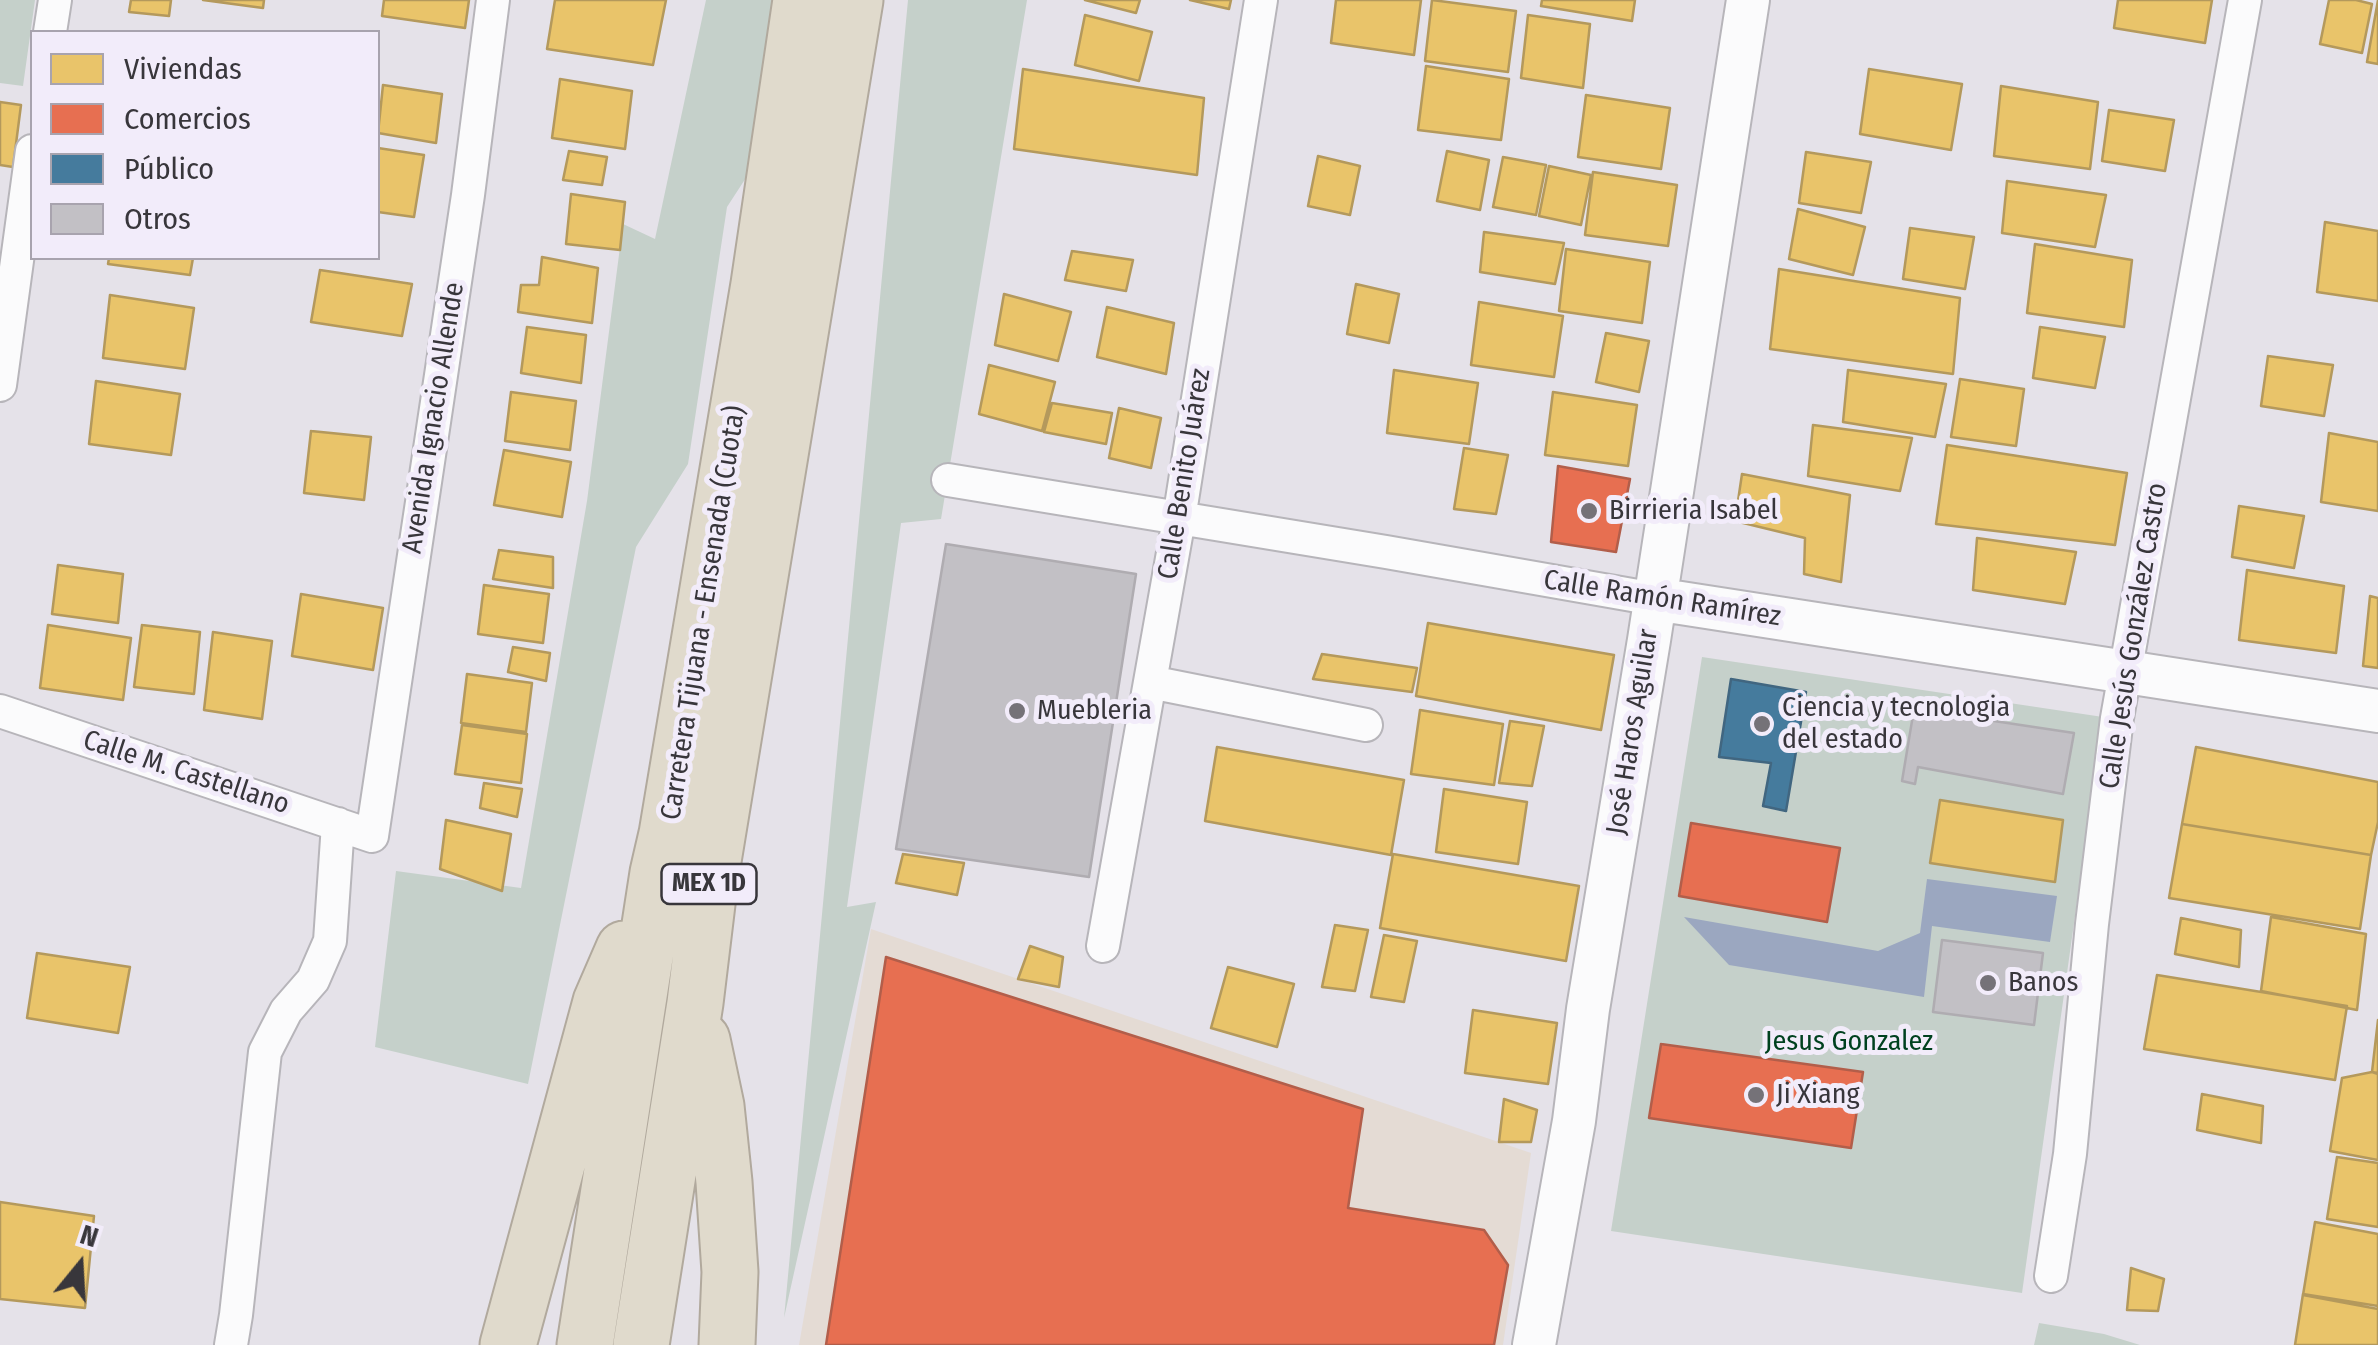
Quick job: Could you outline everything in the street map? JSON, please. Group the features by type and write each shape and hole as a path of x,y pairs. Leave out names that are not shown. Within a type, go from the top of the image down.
{"highway":[{"name":"Carretera Tijuana - Ensenada (Cuota)","path":"585,1345 658,872 802,0"},
{"name":"Carretera Tijuana - Ensenada (Cuota)","path":"640,1345 695,1003 710,879 855,0"},
{"path":"508,1345 601,1002 658,872"},
{"path":"695,1003 716,1106 724,1182 730,1272 727,1345"},
{"path":"712,1345 730,1272"}],"street":[{"path":"50,30 55,0"},
{"name":"Avenida Ignacio Allende","path":"372,836 468,195 492,0"},
{"name":"Calle Benito Juárez","path":"1103,946 1179,518 1261,0"},
{"name":"José Haros Aguilar","path":"1534,1345 1574,1122 1588,1009 1748,0"},
{"name":"Calle Jesús González Castro","path":"2051,1276 2070,1154 2092,924 2126,671 2245,0"},
{"path":"0,385 30,165"},
{"name":"Calle Ramón Ramírez","path":"948,480 1655,599 2378,711"},
{"path":"1150,682 1366,725"},
{"name":"Calle M. Castellano","path":"0,711 372,836"},
{"path":"231,1345 265,1052 286,1011 313,980 330,941 338,824"}],"shaded area":[{"path":"871,929 1531,1153 1503,1345 799,1345"}],"green space":[{"path":"0,0 35,0 23,86 0,83"},
{"path":"706,0 775,0 753,167 727,207 688,464 636,547 528,1084 375,1047 396,871 521,888 587,501 623,224 655,239"},
{"path":"908,0 1027,0 941,519 901,523 847,907 876,902 784,1318"},
{"name":"Jesus Gonzalez","path":"1702,657 2103,717 2022,1293 1611,1231"},
{"path":"2039,1323 2104,1334 2140,1345 2034,1345"}],"water":[{"path":"1927,879 2057,896 2050,942 1932,926 1924,997 1729,965 1684,917 1878,951 1920,933"}],"building: Viviendas":[{"path":"131,0 171,0 169,16 129,12"},
{"path":"203,0 264,0 263,8"},
{"path":"384,0 469,0 465,28 382,16"},
{"path":"555,0 666,0 653,65 547,49"},
{"path":"1085,0 1140,0 1136,13"},
{"path":"1190,0 1231,0 1229,9"},
{"path":"1336,0 1421,0 1414,55 1331,43"},
{"path":"1432,0 1516,11 1508,72 1425,61"},
{"path":"1542,0 1635,0 1632,21 1541,6"},
{"path":"2118,0 2212,0 2205,43 2114,28"},
{"path":"2329,0 2372,4 2362,53 2320,44"},
{"path":"2378,0 2378,64 2367,62"},
{"path":"1085,15 1152,32 1139,81 1075,65"},
{"path":"1528,15 1590,24 1583,88 1521,78"},
{"path":"1426,66 1509,79 1501,140 1418,130"},
{"path":"1023,69 1204,98 1197,175 1014,149"},
{"path":"1869,69 1962,84 1951,150 1860,134"},
{"path":"560,79 632,91 625,149 552,138"},
{"path":"383,85 442,94 436,143 380,133"},
{"path":"2001,86 2098,102 2090,169 1994,156"},
{"path":"1586,95 1670,108 1661,169 1578,157"},
{"path":"0,102 21,105 13,167 0,165"},
{"path":"2109,110 2174,120 2165,171 2102,161"},
{"path":"380,148 424,155 414,217 380,212"},
{"path":"569,151 607,157 602,185 563,180"},
{"path":"1447,151 1489,160 1480,210 1437,201"},
{"path":"1806,152 1871,162 1861,213 1799,203"},
{"path":"1318,156 1360,166 1350,215 1308,206"},
{"path":"1503,157 1546,165 1536,215 1493,207"},
{"path":"1549,166 1591,175 1581,225 1539,216"},
{"path":"1593,172 1677,185 1668,246 1585,235"},
{"path":"2007,181 2106,195 2095,247 2002,233"},
{"path":"571,194 625,202 620,250 566,244"},
{"path":"1798,209 1865,227 1853,275 1789,259"},
{"path":"2325,222 2378,231 2378,301 2317,292"},
{"path":"1910,228 1974,237 1965,289 1903,279"},
{"path":"1484,232 1564,243 1555,284 1480,272"},
{"path":"2035,244 2132,260 2124,327 2027,313"},
{"path":"1566,249 1650,262 1642,323 1559,311"},
{"path":"1072,251 1133,260 1126,291 1065,280"},
{"path":"542,257 598,268 592,323 518,312 521,285 539,285"},
{"path":"109,260 193,260 190,275 108,264"},
{"path":"1779,269 1960,298 1953,374 1770,349"},
{"path":"320,270 412,284 402,336 311,322"},
{"path":"1356,284 1399,294 1389,343 1347,334"},
{"path":"1004,294 1071,312 1058,361 995,345"},
{"path":"110,295 194,308 185,369 103,358"},
{"path":"1479,302 1563,316 1554,377 1471,365"},
{"path":"1107,307 1174,323 1166,374 1097,357"},
{"path":"527,327 586,335 581,383 521,373"},
{"path":"2040,327 2105,337 2095,388 2033,378"},
{"path":"1606,333 1649,341 1639,392 1596,382"},
{"path":"2268,356 2333,365 2324,416 2261,406"},
{"path":"989,365 1055,382 1042,431 979,414"},
{"path":"1394,370 1478,383 1469,444 1387,433"},
{"path":"1848,370 1946,384 1935,437 1843,422"},
{"path":"1960,379 2024,389 2016,446 1951,437"},
{"path":"96,381 180,394 171,455 89,444"},
{"path":"511,392 576,401 570,450 505,441"},
{"path":"1553,392 1637,405 1628,466 1545,455"},
{"path":"1052,403 1112,413 1106,444 1044,432"},
{"path":"1119,408 1161,418 1151,468 1109,458"},
{"path":"1813,425 1912,438 1900,491 1808,476"},
{"path":"311,431 371,437 364,500 304,493"},
{"path":"2329,433 2378,442 2378,511 2321,502"},
{"path":"1947,445 2127,473 2115,545 1936,524"},
{"path":"1464,448 1508,455 1496,514 1454,509"},
{"path":"504,450 571,462 562,517 494,505"},
{"path":"1742,474 1850,495 1841,582 1804,574 1805,538 1735,521"},
{"path":"2239,506 2304,516 2294,568 2232,557"},
{"path":"1977,538 2076,552 2065,604 1973,590"},
{"path":"499,550 553,557 553,588 493,579"},
{"path":"58,565 123,574 118,623 52,614"},
{"path":"2247,570 2344,586 2336,653 2239,640"},
{"path":"484,585 549,594 543,643 478,634"},
{"path":"301,594 383,608 373,670 292,656"},
{"path":"2370,596 2378,598 2378,668 2363,666"},
{"path":"1428,623 1614,655 1601,730 1416,696"},
{"path":"48,625 131,638 123,700 40,688"},
{"path":"142,625 200,632 194,694 134,687"},
{"path":"213,632 272,641 262,719 204,710"},
{"path":"513,647 550,653 546,681 508,672"},
{"path":"1322,654 1417,668 1412,692 1313,679"},
{"path":"467,674 532,683 526,732 461,723"},
{"path":"1420,710 1503,724 1494,785 1411,774"},
{"path":"1510,721 1544,726 1532,786 1499,783"},
{"path":"462,725 527,734 521,783 455,774"},
{"path":"1217,747 1404,780 1391,855 1205,821"},
{"path":"2196,747 2378,782 2378,822 2371,855 2182,824"},
{"path":"484,783 522,789 517,817 480,808"},
{"path":"1444,789 1527,802 1518,864 1436,852"},
{"path":"1940,800 2063,820 2055,882 1930,863"},
{"path":"446,820 511,834 502,891 440,869"},
{"path":"2182,824 2371,855 2360,929 2169,898"},
{"path":"903,854 964,863 957,895 896,883"},
{"path":"1393,854 1579,886 1566,961 1380,928"},
{"path":"2271,917 2366,934 2357,1010 2261,991"},
{"path":"2181,918 2241,930 2239,967 2175,954"},
{"path":"1335,925 1368,930 1355,991 1322,987"},
{"path":"1384,935 1417,941 1404,1002 1371,997"},
{"path":"1030,946 1063,957 1059,987 1018,979"},
{"path":"37,953 130,967 118,1033 27,1018"},
{"path":"1228,967 1294,984 1277,1047 1211,1028"},
{"path":"2157,975 2347,1006 2335,1080 2144,1049"},
{"path":"1473,1010 1557,1023 1548,1084 1465,1073"},
{"path":"2378,1020 2378,1073 2372,1072"},
{"path":"2378,1074 2378,1160 2330,1151 2342,1078"},
{"path":"2202,1094 2263,1106 2261,1143 2197,1130"},
{"path":"1504,1099 1537,1110 1531,1142 1499,1142"},
{"path":"2337,1157 2378,1163 2378,1227 2327,1219"},
{"path":"0,1202 94,1216 85,1308 0,1299"},
{"path":"2315,1222 2378,1234 2378,1309 2303,1295"},
{"path":"2131,1268 2164,1279 2158,1311 2127,1310"},
{"path":"2303,1294 2378,1306 2378,1345 2295,1345"}],"building: Comercios":[{"name":"Birrieria Isabel","path":"1558,466 1630,479 1616,552 1551,542"},
{"path":"1691,823 1840,848 1827,922 1679,896"},
{"path":"886,957 1363,1109 1348,1208 1484,1230 1508,1265 1494,1345 826,1345"},
{"name":"Ji Xiang","path":"1661,1044 1863,1072 1851,1148 1649,1118"}],"building: Público":[{"name":"Ciencia y tecnologia del estado","path":"1731,679 1806,692 1786,811 1763,806 1771,763 1719,757"}],"building: Otros":[{"name":"Muebleria","path":"946,544 1136,574 1089,877 896,849"},
{"path":"1914,709 2074,733 2063,794 1918,767 1915,784 1902,781"},
{"name":"Banos","path":"1942,940 2043,953 2034,1025 1933,1012"}],"place":[{"name":"Birrieria Isabel","path":"1589,511"},
{"name":"Muebleria","path":"1017,711"},
{"name":"Ciencia y tecnologia del estado","path":"1762,724"},
{"name":"Banos","path":"1988,983"},
{"name":"Ji Xiang","path":"1756,1095"}]}
